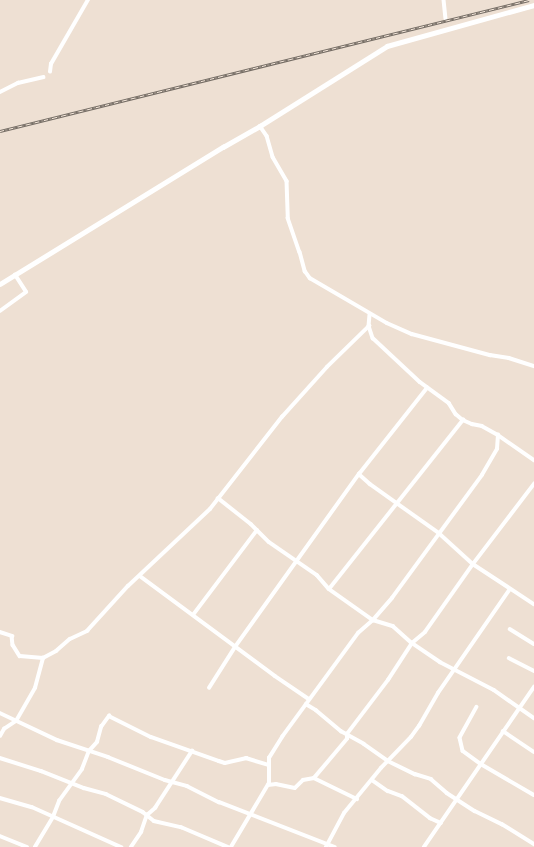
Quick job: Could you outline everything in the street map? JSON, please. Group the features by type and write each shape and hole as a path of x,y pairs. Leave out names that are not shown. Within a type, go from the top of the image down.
{"street":[{"path":"50,72 51,64 88,0"},
{"path":"444,0 446,18"},
{"path":"0,284 223,147 260,126 387,46 534,5"},
{"path":"0,92 18,83 43,77"},
{"path":"260,126 267,136 273,157 287,180 288,218 305,271 310,278 370,315 412,334 490,355 509,358 534,366"},
{"path":"0,311 26,292 15,275"},
{"path":"370,315 369,326 373,338 427,388 449,403 456,414 464,420 472,424 482,426 498,435 534,460"},
{"path":"0,632 12,636 13,645 20,656 43,658 56,651 70,639 87,631 140,576 210,508 292,406 351,342 369,326"},
{"path":"209,688 235,647 359,474 427,388"},
{"path":"329,589 464,420"},
{"path":"231,847 268,785 269,758 309,699 358,633 373,620 392,598 488,465 497,449 498,435"},
{"path":"359,474 370,484 439,533 473,564 534,604"},
{"path":"314,778 347,739 347,734 388,680 412,642 425,632 473,564 534,484"},
{"path":"218,498 257,530 269,542 324,580 329,589 373,620 393,626 440,662 494,690 534,718"},
{"path":"193,615 257,530"},
{"path":"140,576 235,647 309,699"},
{"path":"327,845 344,813 388,761 411,737 455,669 510,589"},
{"path":"510,629 534,644"},
{"path":"0,736 4,729 16,721 35,688 43,658"},
{"path":"509,658 534,671"},
{"path":"425,846 534,686"},
{"path":"306,704 347,734 388,761 415,774 431,779 457,800 509,828 534,844"},
{"path":"477,707 460,742 464,752 481,764 534,795"},
{"path":"0,713 57,740 171,782 187,786 250,814 327,845 336,847"},
{"path":"35,847 53,817 59,801 73,783 89,751 96,742 101,727 109,716 151,737 225,763 246,758 269,765"},
{"path":"503,731 534,752"},
{"path":"131,847 141,832 147,815 155,808 192,751"},
{"path":"0,758 84,788 106,794 147,815 154,821 181,827 228,847"},
{"path":"268,785 276,784 295,788 303,780 314,778 357,799"},
{"path":"372,780 388,791 402,796 423,813 441,823"},
{"path":"0,798 32,807 121,847"},
{"path":"0,836 27,847"}],"railway":[{"path":"0,131 529,0"}]}
